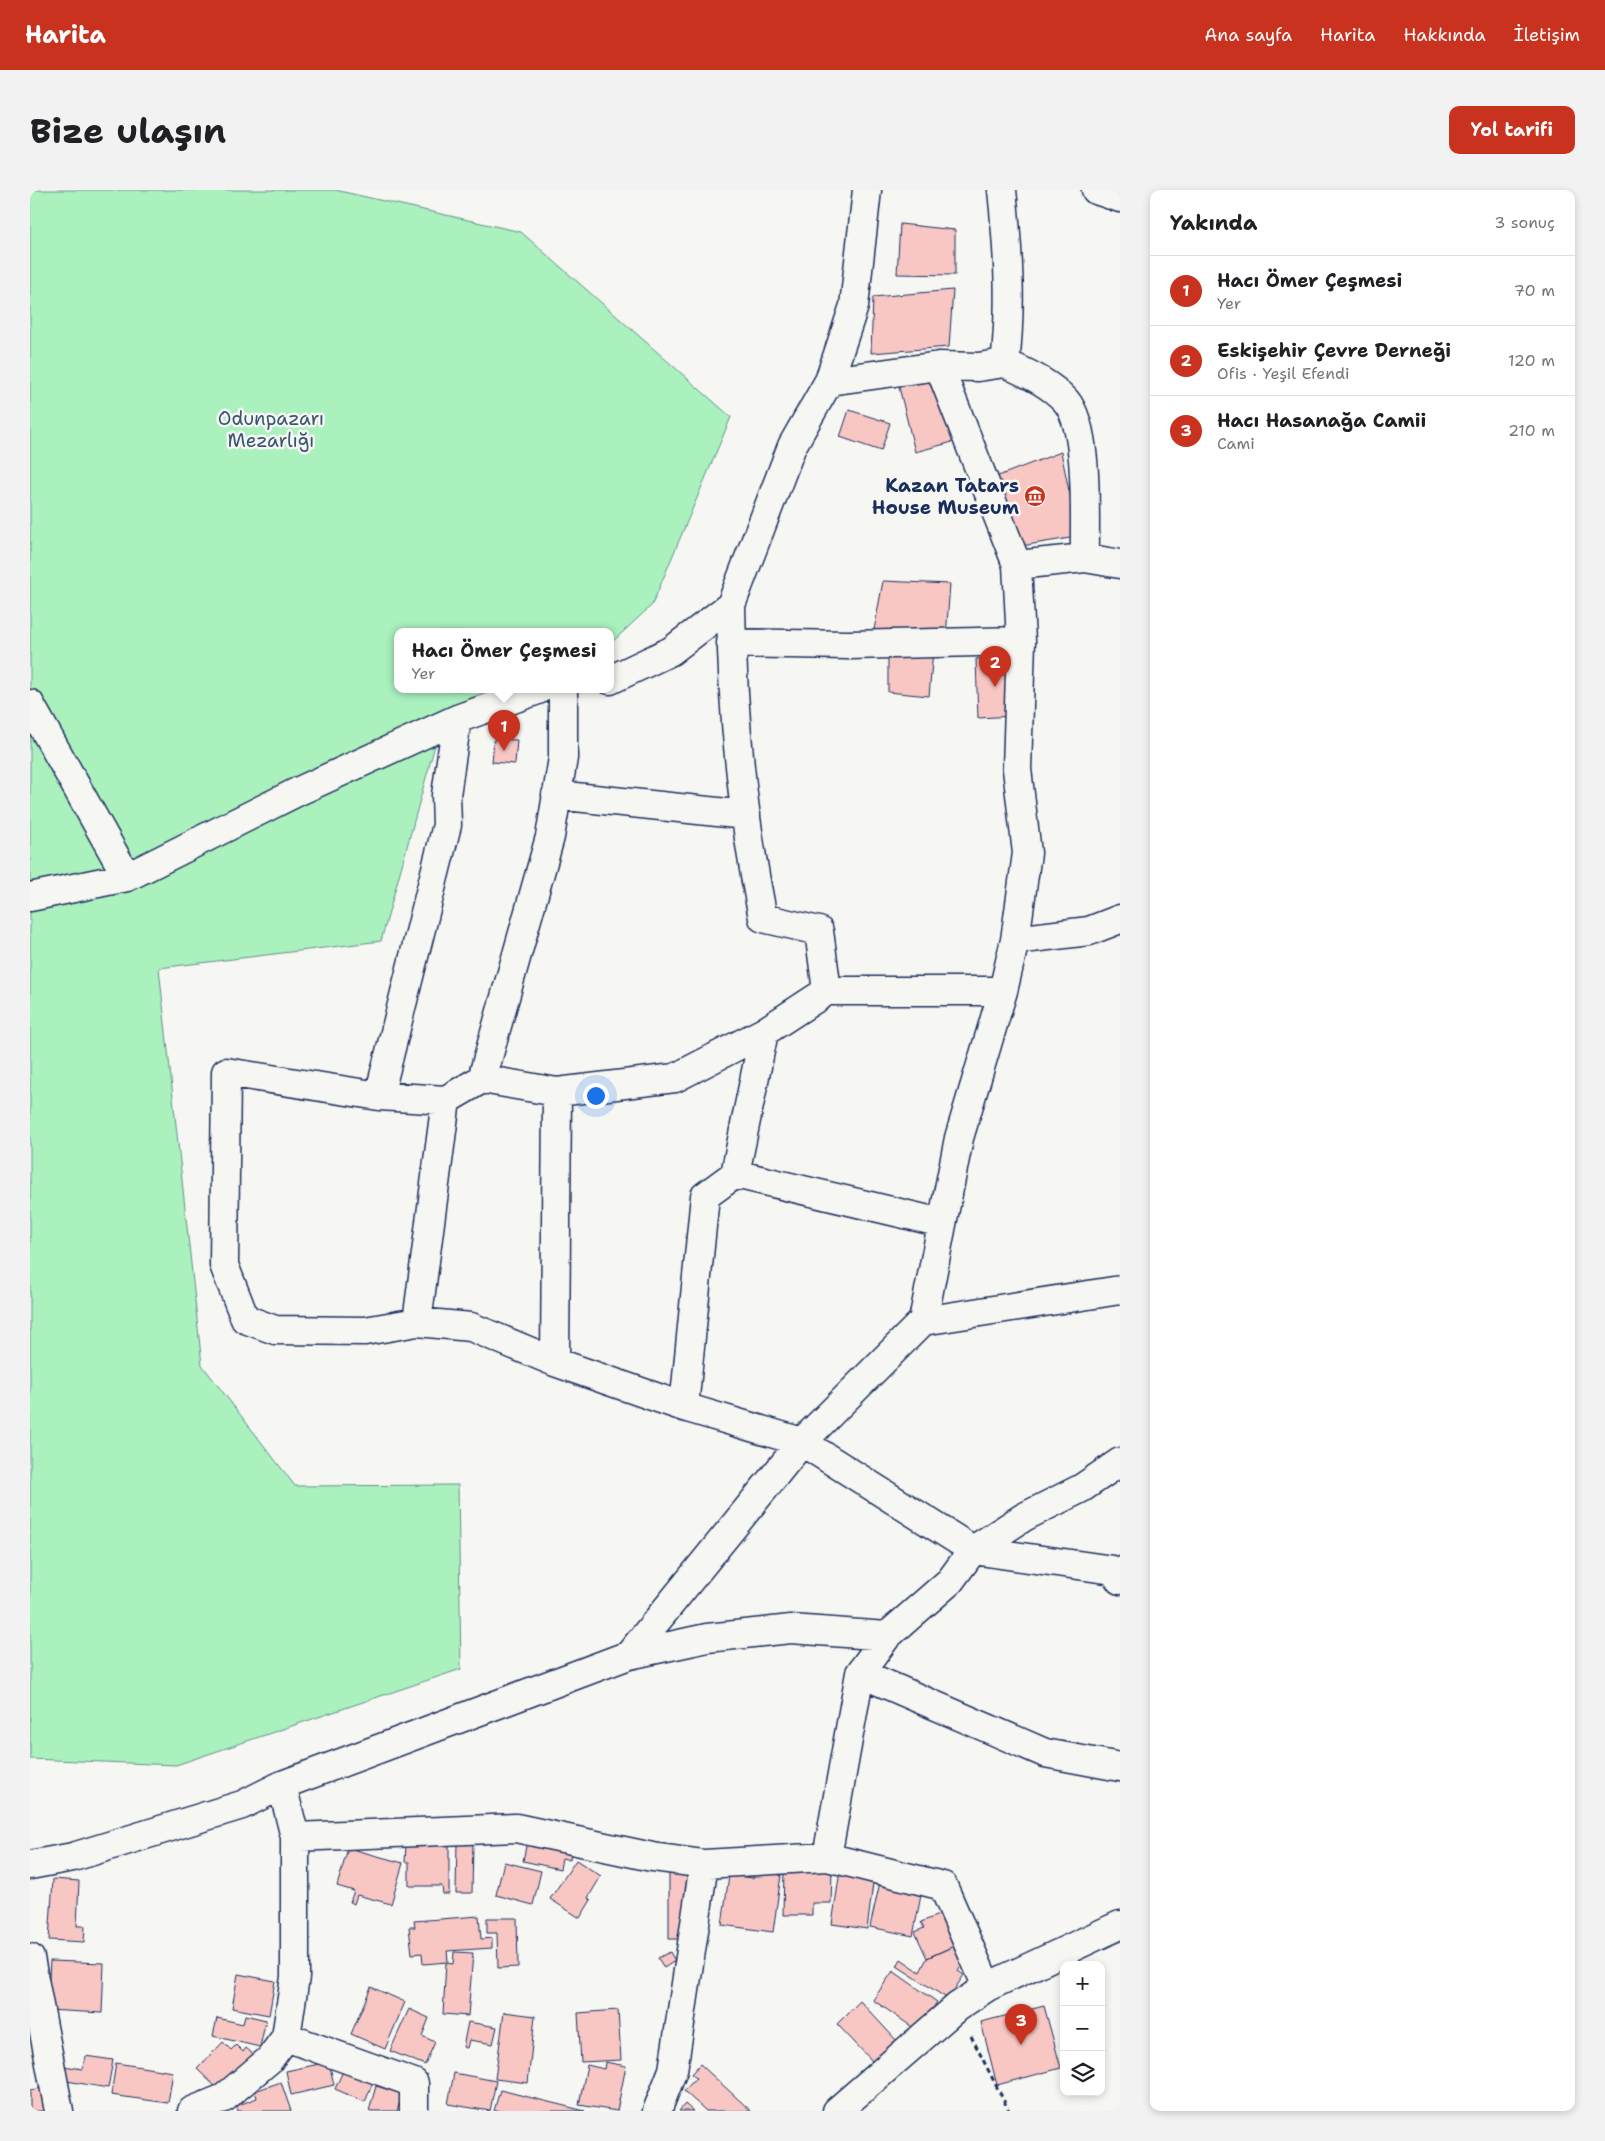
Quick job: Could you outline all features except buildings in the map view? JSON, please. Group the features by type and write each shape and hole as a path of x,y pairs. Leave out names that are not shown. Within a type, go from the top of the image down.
{"street":[{"path":"828,991 819,931 763,918 752,866 746,814 732,673 731,605 792,446 829,381 854,306 867,190"},
{"path":"1002,190 1008,255 1008,341 1005,363"},
{"path":"1096,190 1120,198"},
{"path":"829,381 939,366 978,367 1005,363 1045,383 1067,402 1079,430 1083,465 1085,558"},
{"path":"629,1654 802,1442 923,1321 959,1138 1003,991 1014,940 1027,853 1017,769 1021,641 1017,565 939,366"},
{"path":"1017,565 1085,558 1120,564"},
{"path":"614,678 671,651 731,605"},
{"path":"731,643 849,645 1021,641"},
{"path":"30,897 127,877 299,791 457,719 530,693"},
{"path":"482,1080 550,837 563,758 563,693"},
{"path":"30,704 127,877"},
{"path":"380,1096 447,826 446,794 457,719"},
{"path":"556,795 746,814"},
{"path":"1014,940 1089,931 1120,919"},
{"path":"1003,991 828,991 764,1032 675,1078 557,1092 482,1080 446,1100 380,1096 226,1072 224,1265 244,1319 275,1330 365,1331 417,1322 471,1327 555,1362 684,1407 802,1442 973,1550 1114,1570 1120,1580"},
{"path":"684,1407 705,1196 735,1174 764,1032"},
{"path":"555,1362 557,1092"},
{"path":"417,1322 446,1100"},
{"path":"735,1174 942,1223"},
{"path":"923,1321 1120,1290"},
{"path":"827,1857 860,1673 887,1636 950,1581 973,1550 1024,1517 1082,1488 1120,1462"},
{"path":"30,1864 73,1857 242,1805 282,1786 629,1654 707,1638 791,1628 887,1636"},
{"path":"860,1673 1045,1753 1120,1767"},
{"path":"192,2111 224,2098 269,2060 286,2037 295,1977 296,1836 282,1786"},
{"path":"296,1836 516,1828 652,1857 704,1864 827,1857 943,1886 988,1987"},
{"path":"657,2111 673,2070 704,1864"},
{"path":"837,2111 957,2007 988,1987 1120,1925"},
{"path":"30,1958 59,2111"},
{"path":"286,2037 414,2083 414,2111"}],"path":[{"path":"957,2007 1009,2111"}],"green space":[{"name":"Odunpazarı Mezarlığı","path":"30,190 335,190 521,232 731,417 652,605 614,640 614,628 394,628 394,693 505,693 440,727 381,941 159,968 202,1365 295,1486 458,1485 461,1669 176,1765 30,1759"}],"place":[{"name":"Kazan Tatars House Museum","path":"1035,496"},
{"name":"Eskişehir Çevre Derneği","path":"995,687"},
{"name":"Hacı Ömer Çeşmesi","path":"504,751"},
{"name":"Hacı Hasanağa Camii","path":"1021,2045"}]}
